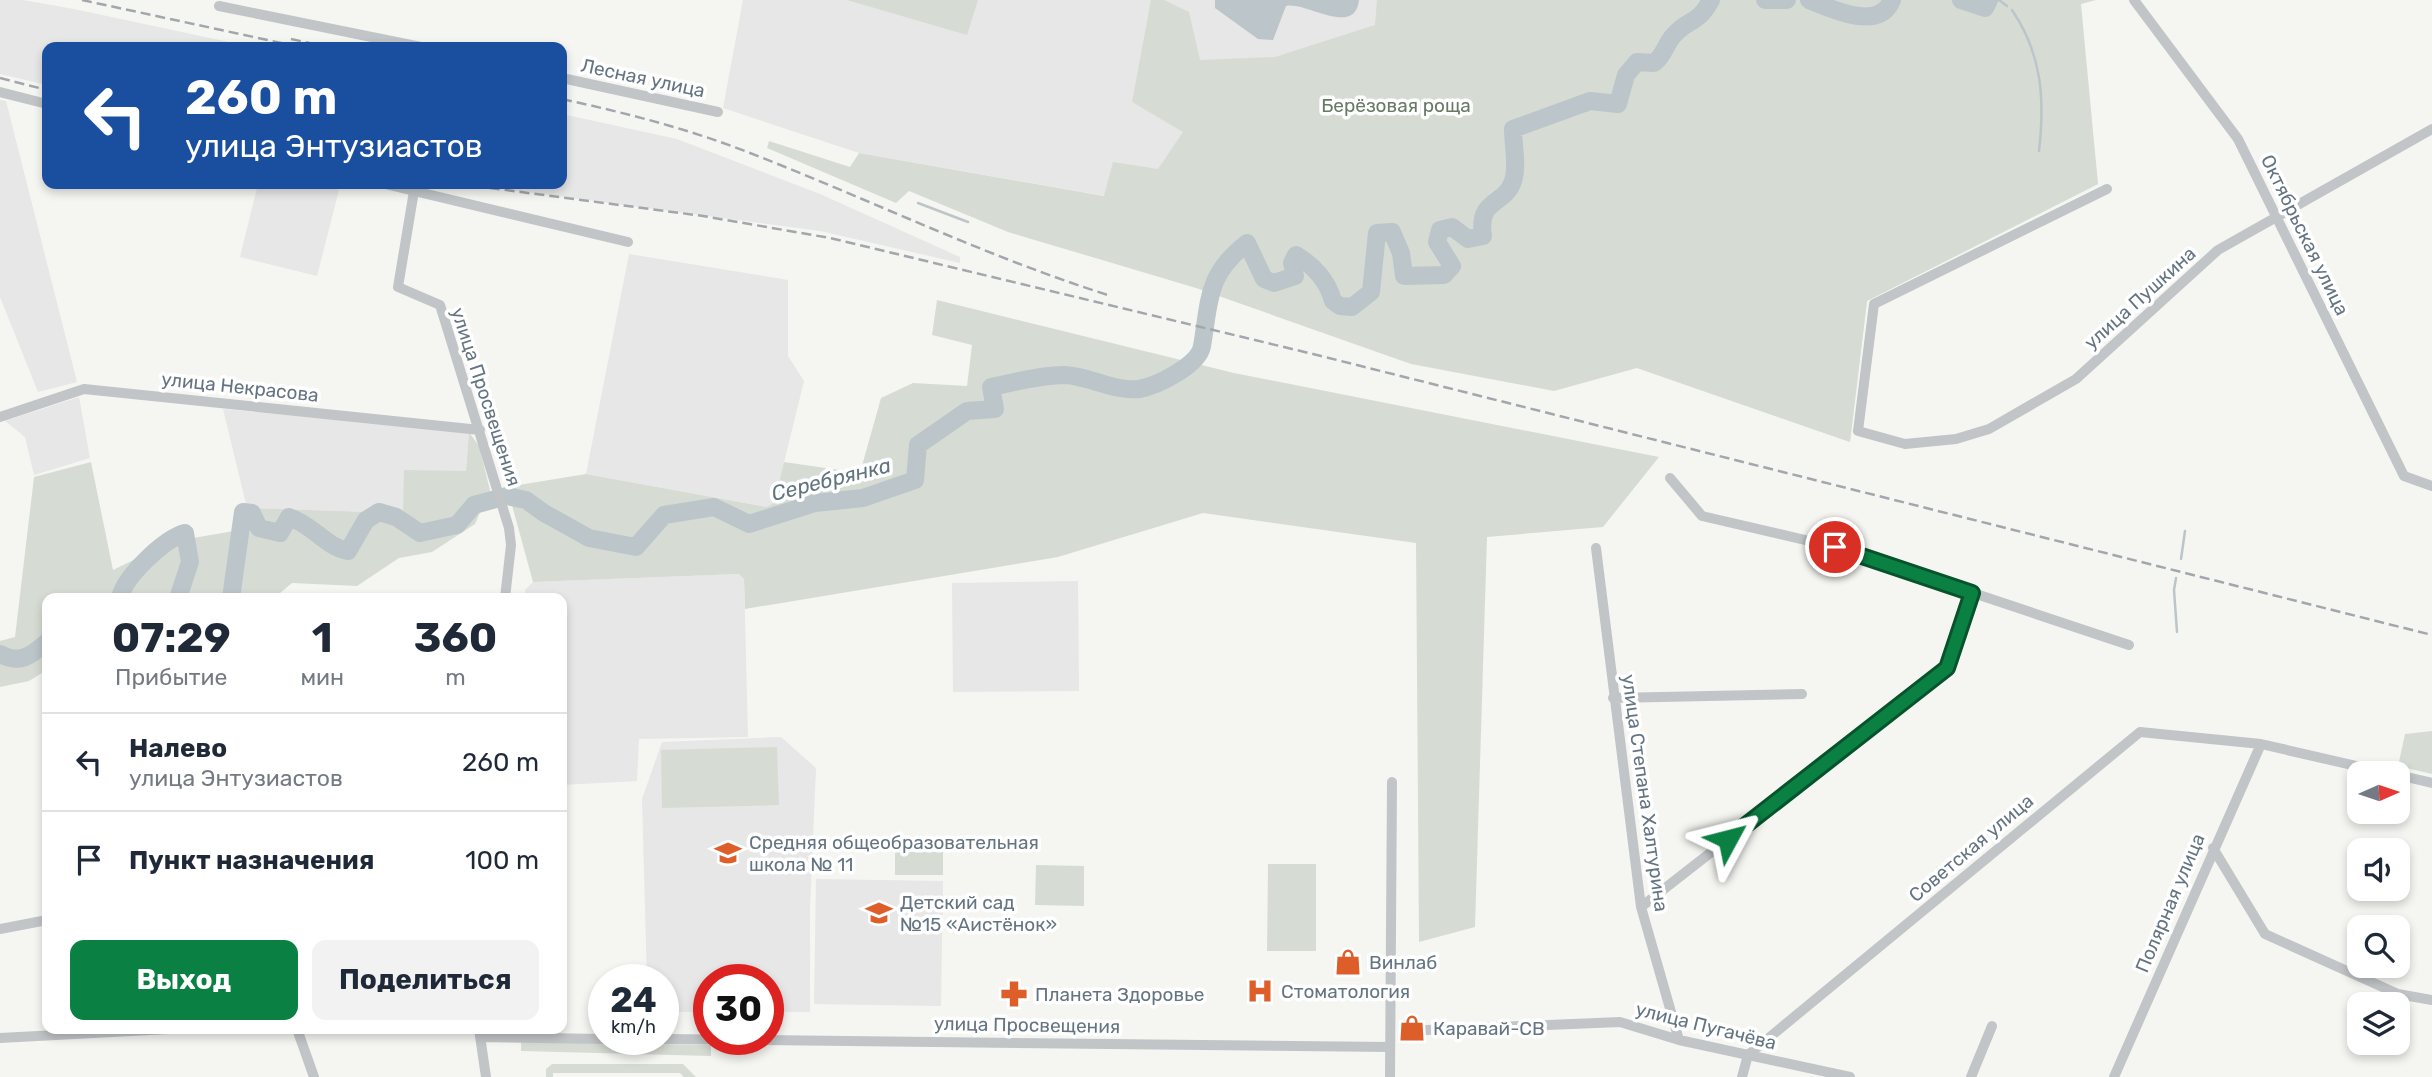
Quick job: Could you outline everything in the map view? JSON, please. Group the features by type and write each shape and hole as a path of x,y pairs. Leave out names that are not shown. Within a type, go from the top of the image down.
{"street":[{"name":"Октябрьская улица","path":"2134,0 2238,139 2404,476 2432,486"},
{"path":"219,5 397,42"},
{"name":"Лесная улица","path":"567,79 718,112"},
{"path":"0,92 42,102"},
{"name":"улица Пушкина","path":"2107,189 1874,304 1858,431 1905,444 1956,439 1989,429 2076,379 2218,250 2432,129"},
{"path":"406,189 628,242"},
{"name":"улица Просвещения","path":"414,191 398,287 440,305 504,512 511,545 506,593"},
{"name":"улица Некрасова","path":"0,417 84,389 480,430"},
{"path":"1671,478 1702,516 1835,547 2129,645"},
{"name":"улица Степана Халтурина","path":"1596,548 1641,907 1679,1040"},
{"path":"1641,907 1947,668 1972,593"},
{"path":"1613,698 1802,694"},
{"name":"Советская улица","path":"1748,1055 2140,732 2261,744 2347,764"},
{"name":"Полярная улица","path":"2114,1077 2261,744"},
{"path":"2410,778 2432,783"},
{"path":"1390,1077 1392,782"},
{"path":"2213,848 2265,934 2398,994 2432,1000"},
{"path":"0,929 42,921"},
{"name":"улица Пугачёва","path":"1426,1030 1620,1022 1679,1040 1850,1077"},
{"path":"1971,1077 1992,1026"},
{"path":"0,1038 75,1034"},
{"path":"300,1034 314,1077"},
{"path":"479,1034 486,1077"},
{"path":"500,1034 588,1038"},
{"name":"улица Просвещения","path":"679,1039 1390,1046"},
{"path":"1742,1077 1748,1055"}],"shaded area":[{"path":"0,0 23,0 74,9 229,42 42,42 42,84 0,74"},
{"path":"743,0 2077,0 2098,184 1867,301 1850,442 1637,368 1129,200 859,153 723,108"},
{"path":"1215,0 1359,0 1355,11 1349,16 1339,17 1286,6 1273,40 1258,39 1215,8"},
{"path":"0,100 6,101 77,382 38,392 0,297"},
{"path":"567,115 677,139 820,194 960,257 960,263 820,231 504,189 567,189"},
{"path":"257,189 339,190 317,276 240,257"},
{"path":"629,254 788,280 788,356 804,381 774,503 767,507 586,474"},
{"path":"79,397 90,458 34,475 25,437 5,421"},
{"path":"223,409 469,432 466,471 404,513 247,508"},
{"path":"739,574 744,579 748,737 639,739 637,781 567,785 567,593 525,593 533,582"},
{"path":"1078,581 1079,691 953,692 952,583"},
{"name":"Средняя общеобразовательная школа № 11","path":"781,737 816,768 810,908 810,1012 784,1012 784,964 693,964 693,1012 679,1012 679,964 647,964 642,799 662,742"},
{"name":"Детский сад №15 «Аистёнок»","path":"816,879 943,881 941,1006 814,1004"}],"green space":[{"path":"847,0 978,0 967,35"},
{"name":"Берёзовая роща","path":"1151,0 1164,0 1189,12 1200,60 1275,57 1375,25 1377,0 2096,0 2081,4 2098,184 1867,301 1850,442 1637,368 1554,391 1411,364 1196,288 1008,232 909,191 896,203 767,148 769,141 850,167 859,153 1104,196 1113,162 1158,169 1183,132 1132,102"},
{"path":"937,300 1234,373 1659,457 1603,527 1487,537 1475,927 1419,942 1416,543 1203,513 1058,557 745,609 744,579 739,574 533,582 507,487 586,474 767,507 774,503 784,462 860,473 881,398 913,383 967,386 972,345 932,335"},
{"path":"469,432 479,446 490,490 475,524 432,552 399,558 357,586 292,583 280,593 42,593 42,673 29,681 0,687 0,641 15,637 34,477 91,462 113,570 170,542 234,531 247,508 403,513 404,470 466,471"},
{"path":"2432,731 2432,774 2410,769 2410,761 2399,761 2405,734"},
{"path":"777,747 779,805 662,808 661,750"},
{"path":"895,852 943,852 943,875 895,875"},
{"path":"1268,864 1316,864 1316,951 1267,951"},
{"path":"1036,865 1084,866 1084,906 1035,905"},
{"path":"521,1042 588,1043 588,1053 521,1051"},
{"path":"679,1044 693,1045 693,1055 711,1056 673,1055 679,1055"},
{"path":"552,1064 683,1064 696,1077 684,1077 680,1073 553,1073 553,1077 546,1077 546,1069"}],"waterway":[{"name":"Серебрянка","path":"232,593 243,512 252,513 259,528 280,533 289,517 333,545 348,551 366,520 379,512 396,517 420,533 457,525 474,505 507,496 526,500 589,538 636,547 664,515 714,507 749,524 815,503 863,498 915,480 918,445 967,411 995,409 991,387 1037,377 1065,375 1121,388 1139,389 1156,384 1185,367 1202,346 1209,302 1217,278 1224,266 1247,243 1264,279 1274,283 1295,276 1292,263 1296,255 1319,274 1333,301 1340,306 1352,307 1371,292 1377,233 1392,232 1401,253 1404,276 1444,275 1452,266 1437,242 1440,230 1452,227 1468,239 1483,236 1484,215 1488,208 1504,195 1513,181 1513,129 1590,101 1618,104 1626,75 1637,62 1654,63 1674,35 1697,18 1711,0"},
{"name":"Серебрянка","path":"1765,0 1787,0"},
{"name":"Серебрянка","path":"1809,0 1842,12 1866,16 1877,15 1886,10 1892,0"},
{"name":"Серебрянка","path":"1961,0 1985,8 1989,0"},
{"path":"1989,3 1998,0"},
{"path":"1999,0 2007,6"},
{"path":"2012,10 2030,43 2039,78 2042,113 2039,151"},
{"path":"918,203 968,222"},
{"path":"2181,559 2185,531"},
{"name":"Серебрянка","path":"122,593 146,560 185,533 190,562 180,593"},
{"path":"2176,578 2174,590 2177,632"},
{"name":"Серебрянка","path":"0,654 14,659 20,658 42,646"}],"railway":[{"path":"82,0 277,42"},
{"path":"291,39 305,42"},
{"path":"0,78 42,89"},
{"path":"567,100 657,122 727,144 1019,264 1111,296"},
{"path":"498,189 703,216 830,238 1313,354 2432,635"}],"place":[{"name":"Средняя общеобразовательная школа № 11","path":"728,853"},
{"name":"Детский сад №15 «Аистёнок»","path":"879,913"},
{"name":"Винлаб","path":"1348,962"},
{"name":"Стоматология","path":"1260,991"},
{"name":"Планета Здоровье","path":"1014,994"},
{"name":"Каравай-СВ","path":"1412,1028"}],"route":[{"path":"1728,839 1947,668 1972,593 1835,547"}]}
